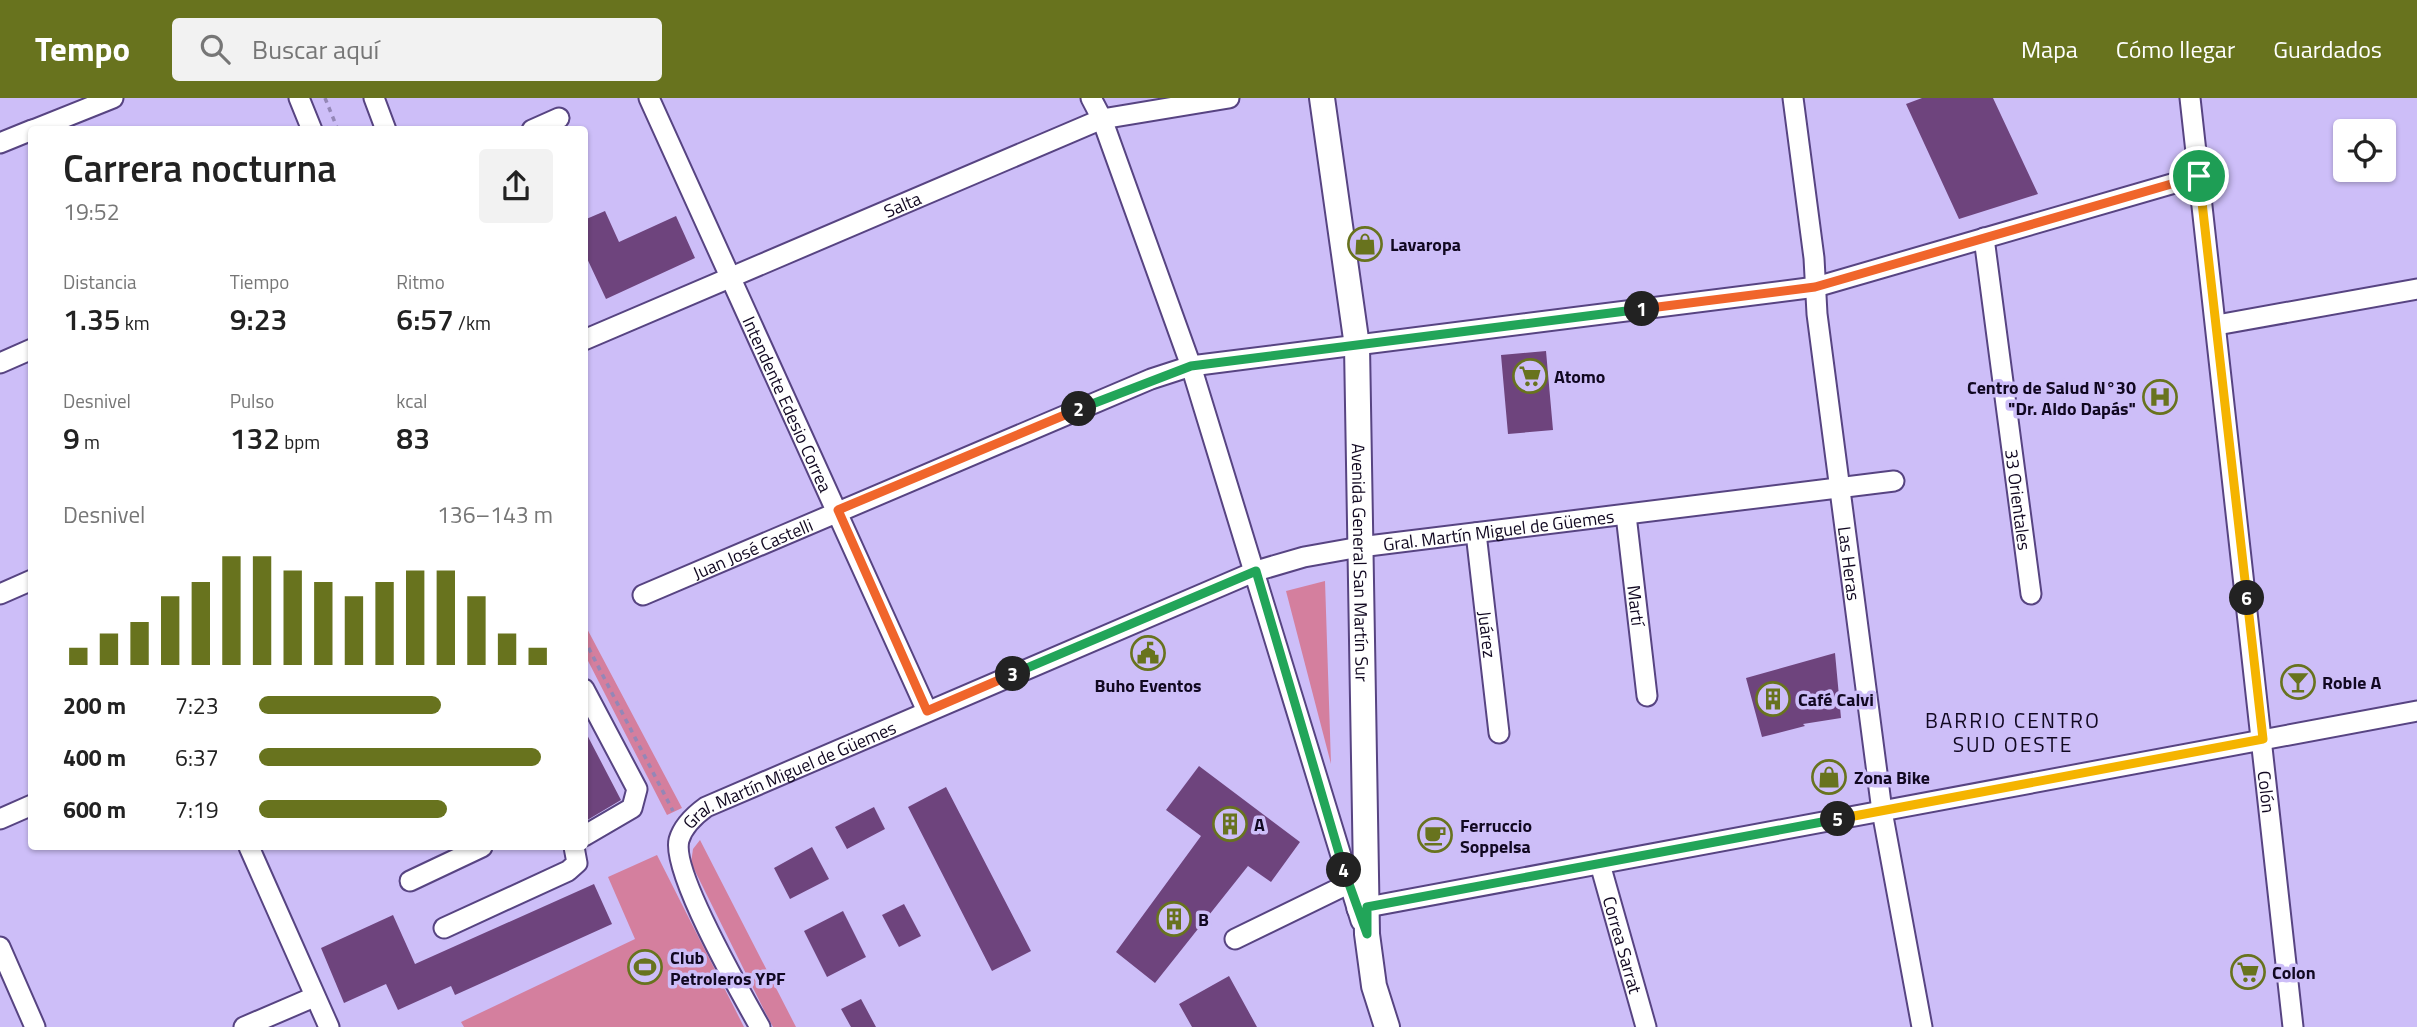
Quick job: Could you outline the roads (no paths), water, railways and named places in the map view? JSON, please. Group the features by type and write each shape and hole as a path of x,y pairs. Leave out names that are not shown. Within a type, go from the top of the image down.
{"main road":[{"name":"Avenida General San Martín Sur","path":"1322,98 1357,346 1362,908 1374,986 1387,1027"}],"street":[{"path":"42,126 113,98"},
{"path":"299,98 310,126"},
{"path":"374,98 384,126"},
{"name":"Intendente Edesio Correa","path":"649,98 927,711"},
{"path":"1091,98 1102,119 1191,366 1256,571 1348,884 1362,908 2417,711"},
{"name":"Salta","path":"588,338 1102,119 1229,98"},
{"name":"Las Heras","path":"1793,98 1882,811 1922,1027"},
{"name":"Colón","path":"2190,98 2293,1027"},
{"path":"541,126 559,118"},
{"path":"0,143 28,132"},
{"name":"Juan José Castelli","path":"643,594 1152,379 1191,366 1815,287 2199,176"},
{"name":"33 Orientales","path":"1984,238 2031,594"},
{"path":"2217,325 2417,289"},
{"path":"0,363 28,351"},
{"name":"Gral. Martín Miguel de Güemes","path":"760,1027 682,873 679,840 687,826 706,807 1256,571 1325,552 1894,481"},
{"name":"Martí","path":"1626,515 1647,696"},
{"name":"Juárez","path":"1476,533 1499,733"},
{"path":"0,594 28,582"},
{"path":"588,697 637,789 632,808 588,834"},
{"path":"0,819 28,807"},
{"path":"250,850 329,1027"},
{"path":"410,881 476,850"},
{"path":"444,928 568,871 577,863 575,850"},
{"name":"Correa Sarrat","path":"1600,864 1646,1027"},
{"path":"1235,939 1348,884"},
{"path":"0,947 35,1027"},
{"path":"244,1027 314,998"}],"place":[{"name":"Lavaropa","path":"1365,244"},
{"name":"Atomo","path":"1530,376"},
{"name":"Centro de Salud N°30 \"Dr. Aldo Dapás\"","path":"2160,397"},
{"name":"Buho Eventos","path":"1148,653"},
{"name":"Roble A","path":"2298,682"},
{"name":"Café Calvi","path":"1773,699"},
{"name":"Zona Bike","path":"1829,777"},
{"name":"A","path":"1230,824"},
{"name":"Ferruccio Soppelsa","path":"1435,835"},
{"name":"B","path":"1174,919"},
{"name":"Club Petroleros YPF","path":"645,967"},
{"name":"Colon","path":"2248,972"}],"district":[{"name":"BARRIO CENTRO SUD OESTE","path":"2013,732"}]}
